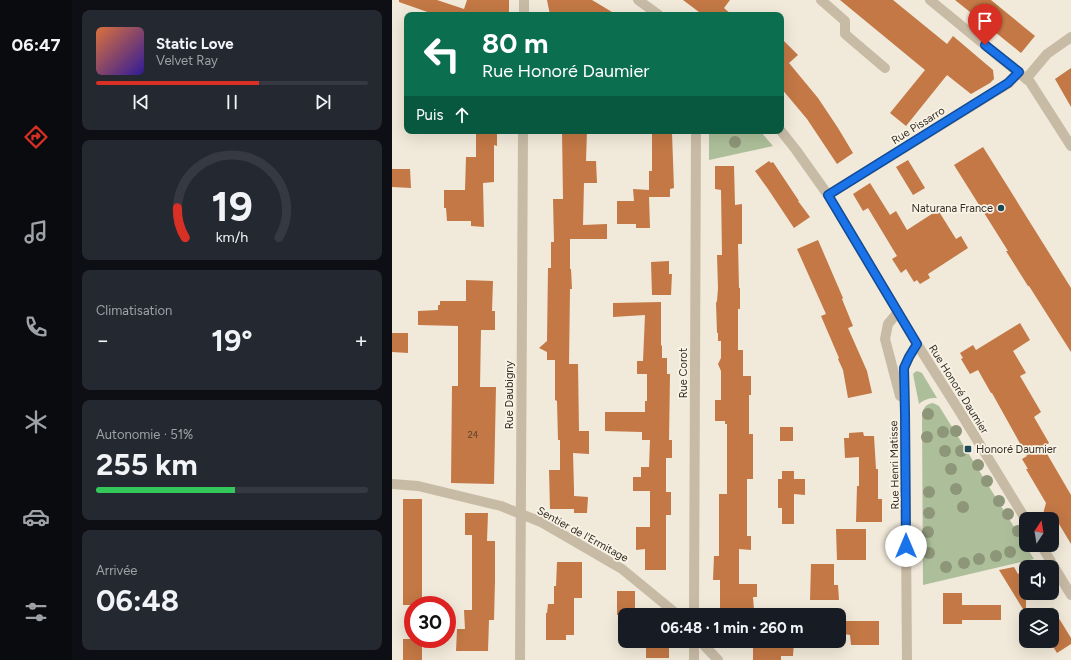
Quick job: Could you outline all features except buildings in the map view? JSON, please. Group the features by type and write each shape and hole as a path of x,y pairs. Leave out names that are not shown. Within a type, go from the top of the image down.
{"street":[{"path":"524,0 524,12"},
{"path":"638,0 655,12"},
{"path":"821,0 845,21 845,34 885,68"},
{"path":"930,0 1030,82 1071,146"},
{"name":"Rue Pissarro","path":"828,195 1008,83 1022,76 1047,54 1071,37"},
{"name":"Rue Daubigny","path":"520,660 523,134"},
{"name":"Rue Corot","path":"694,608 696,134"},
{"name":"Rue Honoré Daumier","path":"783,134 828,195 917,344 1021,512"},
{"name":"Rue Henri Matisse","path":"898,312 888,324 885,339 905,413"},
{"name":"Rue Henri Matisse","path":"907,660 904,368 917,344"},
{"name":"Sentier de l'Ermitage","path":"392,484 418,486 459,495 502,506 541,522 622,569 669,608"},
{"path":"1045,552 1071,595"},
{"path":"694,648 694,660"},
{"path":"707,648 718,660"}],"green space":[{"path":"709,134 763,134 773,146 709,160"},
{"path":"917,371 922,373 937,398 927,399 919,404 913,374"},
{"path":"933,403 939,406 1019,535 1019,552 1030,552 1034,559 1019,560 1019,563 923,585 922,414 926,406"}],"place":[{"name":"Naturana France","path":"1001,208"},
{"name":"Honoré Daumier","path":"968,449"}],"route":[{"path":"906,546 905,413 903,378 904,368 917,344 828,195 1008,83 1019,72 985,45"}]}
